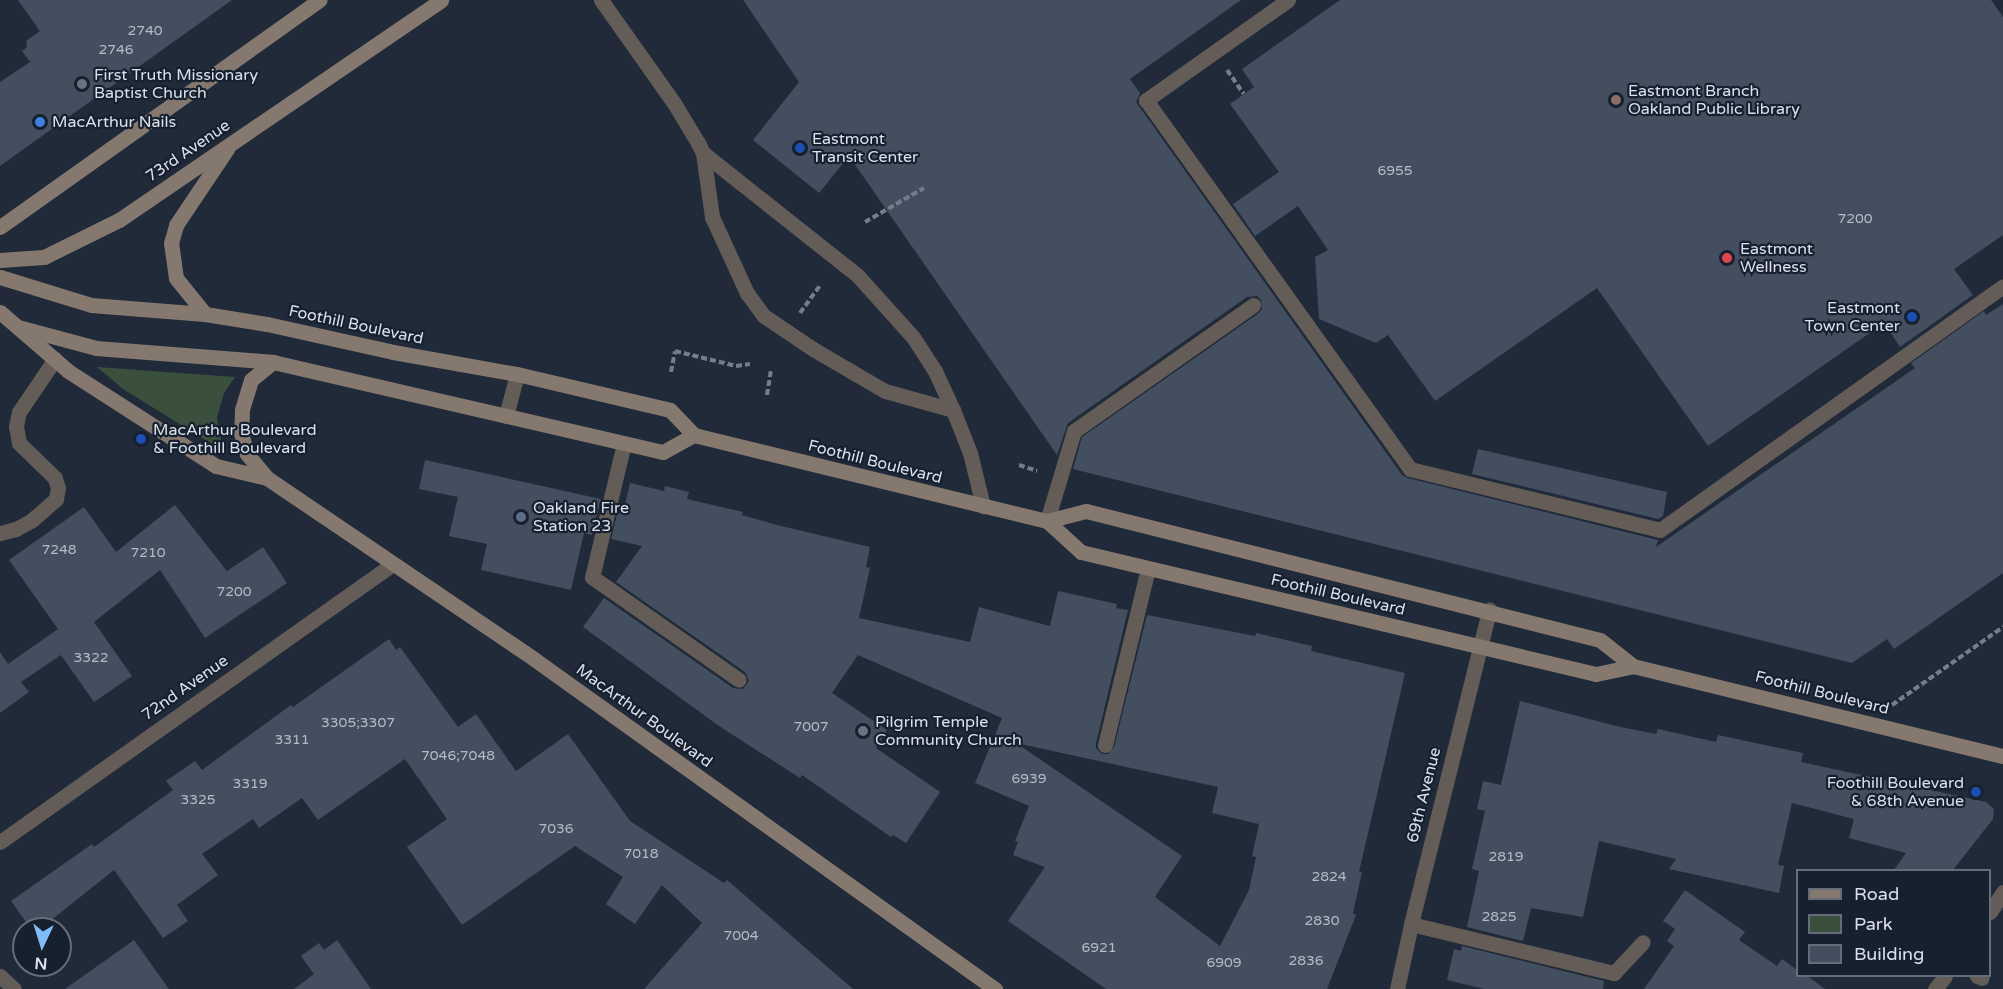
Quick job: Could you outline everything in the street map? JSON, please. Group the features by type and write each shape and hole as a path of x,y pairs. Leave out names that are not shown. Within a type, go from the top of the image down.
{"main road":[{"path":"0,226 319,0"},
{"name":"73rd Avenue","path":"0,260 44,257 119,220 441,0"},
{"path":"205,314 176,278 171,243 176,225 231,143"},
{"name":"Foothill Boulevard","path":"0,277 91,305 205,314 517,374 670,410 694,435 1047,521 1086,511 1489,610 1600,640 1633,666 2003,756"},
{"name":"MacArthur Boulevard","path":"0,312 68,371 216,466 267,478"},
{"path":"18,327 96,348 273,362 663,452 694,435"},
{"name":"MacArthur Boulevard","path":"273,362 251,380 246,392 241,433 247,454 267,478 534,659 995,989"},
{"name":"Foothill Boulevard","path":"1047,521 1081,552 1148,569 1596,674 1633,666"}],"street":[{"path":"602,0 674,103 703,153 858,276 913,337 935,371 953,410 970,453 983,506"},
{"path":"1288,0 1146,100 1410,469 1660,530 2003,286"},
{"path":"703,153 712,218 747,293 764,315 813,349 885,391 953,410"},
{"path":"1047,521 1074,431 1253,305"},
{"path":"0,533 16,529 32,520 56,499 58,488 55,478 19,443 16,426 19,412 55,359"},
{"path":"506,416 517,374"},
{"path":"624,443 592,577 739,680"},
{"name":"72nd Avenue","path":"0,842 392,564"},
{"path":"1105,745 1148,569"},
{"name":"69th Avenue","path":"1397,989 1489,610"},
{"path":"1991,909 2003,892"},
{"path":"1411,924 1614,973 1643,942"},
{"path":"0,976 14,989"}],"path":[{"path":"865,222 924,188"},
{"path":"799,314 821,284"},
{"path":"671,372 675,351 736,366 750,364"},
{"path":"766,395 771,369"},
{"path":"1019,465 1037,471"},
{"path":"1867,723 2003,627"}],"green space":[{"path":"97,367 235,377 224,393 217,417 223,451 123,389"}],"building":[{"path":"18,0 232,0 0,166 0,82 30,62 22,51 27,47 26,41 40,31"},
{"path":"743,0 1241,0 1130,79 1140,93 1136,102 1402,475 1658,540 1656,547 1915,368 1911,363 1984,311 1986,315 2003,304 2003,573 1894,649 1887,639 1852,663 1073,469 1082,437 1259,313 1262,309 1261,300 1257,296 1247,297 1068,423 1057,455 849,156 819,193 753,140 799,82"},
{"path":"1340,0 1991,0 2003,17 2003,235 1954,269 1973,295 1900,347 1884,323 1708,446 1597,288 1435,401 1388,335 1376,343 1319,319 1315,257 1328,250 1298,206 1255,236 1233,204 1279,172 1230,104 1254,87 1242,69"},
{"path":"1478,449 1667,492 1663,516 1658,519 1472,474"},
{"name":"Oakland Fire Station 23","path":"425,460 601,499 592,535 584,533 571,590 481,570 487,544 449,536 458,497 419,489"},
{"path":"630,483 664,491 665,486 689,492 687,499 743,512 742,515 777,525 870,547 866,567 870,568 859,618 970,642 979,607 1050,626 1058,591 1117,604 1116,608 1128,610 1096,743 1096,748 1102,754 1108,754 1114,747 1147,615 1255,636 1256,633 1312,646 1311,651 1405,673 1359,872 1362,872 1353,913 1356,915 1327,989 1106,989 1008,921 1045,867 1013,855 1018,842 1015,841 1029,806 975,783 1002,718 858,655 832,693 887,730 876,748 940,792 906,843 893,835 891,837 802,775 800,778 719,726 583,627 604,598 733,688 743,689 749,681 745,672 616,582 642,546 611,539 620,503 625,505","holes":["1016,743 1218,787 1212,813 1259,824 1252,856 1256,857 1249,890 1220,946 1155,897 1182,856"]},
{"path":"175,505 227,571 263,547 287,583 205,638 160,570 94,622 132,676 94,702 61,655 21,682 29,692 0,713 0,652 8,664 58,629 9,560 84,507 116,552"},
{"path":"389,639 396,650 400,647 458,727 476,714 516,771 568,734 630,821 724,883 727,880 853,989 644,989 702,923 662,885 635,924 606,904 623,877 575,846 462,925 407,847 447,819 405,759 318,820 302,798 259,828 253,819 202,854 218,875 177,905 188,921 163,938 114,870 55,917 22,917 11,901 92,844 94,847 173,790 166,781 195,761 202,770 291,705 293,707"},
{"path":"1520,701 1656,734 1658,729 1716,742 1718,735 1803,753 1801,762 1986,802 1994,809 1993,819 1954,869 1895,869 1906,853 1849,838 1854,819 1792,803 1778,865 1784,866 1779,893 1669,869 1676,859 1599,841 1583,917 1531,908 1523,941 1467,927 1479,871 1472,869 1485,811 1477,809 1483,781 1501,785"},
{"path":"1685,890 1745,932 1739,940 1777,966 1782,959 1796,969 1796,977 1809,977 1825,989 1644,989 1674,946 1667,941 1675,929 1663,921"},
{"path":"134,940 169,989 65,989"},
{"path":"337,940 371,989 294,989 314,974 301,956 319,943 324,950"},
{"path":"1462,946 1604,981 1603,989 1484,989 1447,980 1454,949 1461,951"}],"place":[{"name":"First Truth Missionary Baptist Church","path":"82,84"},
{"name":"Eastmont Branch Oakland Public Library","path":"1616,100"},
{"name":"MacArthur Nails","path":"40,122"},
{"name":"Eastmont Transit Center","path":"800,148"},
{"name":"Eastmont Wellness","path":"1727,258"},
{"name":"Eastmont Town Center","path":"1912,317"},
{"name":"MacArthur Boulevard & Foothill Boulevard","path":"141,439"},
{"name":"Oakland Fire Station 23","path":"521,517"},
{"name":"Pilgrim Temple Community Church","path":"863,731"},
{"name":"Foothill Boulevard & 68th Avenue","path":"1976,792"}]}
